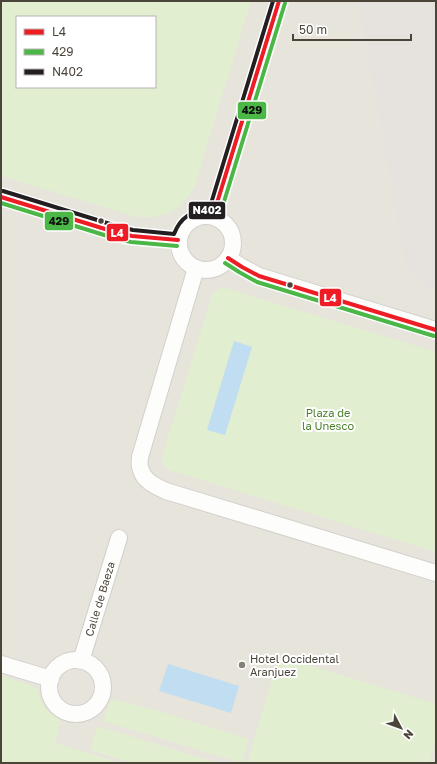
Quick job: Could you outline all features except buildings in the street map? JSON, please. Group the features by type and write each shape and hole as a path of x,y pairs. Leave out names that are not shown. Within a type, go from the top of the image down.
{"street":[{"path":"213,216 279,1"},
{"path":"1,197 118,233 132,236 178,240"},
{"path":"203,215 213,216 227,226 231,233 233,242 232,250 222,265 214,269 205,270 196,268 188,264 182,257 178,240 186,223 203,215"},
{"path":"228,258 259,276 436,330"},
{"path":"196,268 140,457 140,468 145,478 152,484 166,491 436,573"},
{"name":"Calle de Baeza","path":"81,661 119,538"},
{"path":"71,661 81,661 91,665 99,673 103,684 102,695 96,705 87,712 70,714 59,708 52,700 49,689 51,679 55,671 61,665 71,661"},
{"path":"1,664 51,679"}],"shaded area":[{"path":"1,1 436,1 436,763 1,763"},
{"path":"358,1 436,1 436,289 427,287 415,279 406,267"}],"green space":[{"path":"1,1 251,1 195,185 189,196 180,206 167,214 153,217 137,217 1,176"},
{"name":"Plaza de la Unesco","path":"220,288 225,288 436,352 436,552 169,470 165,466 162,462 162,457 212,295"},
{"path":"279,656 436,704 436,739 429,763 247,763"},
{"path":"1,676 26,683 37,689 46,708 51,714 61,720 55,743 121,763 1,763"},
{"path":"111,699 155,710 249,739 242,763 103,721"},
{"path":"97,726 218,763 132,763 90,750"}],"water":[{"path":"234,341 252,347 225,435 207,430"},
{"path":"168,664 239,686 231,713 159,691"}],"transit line":[{"name":"N402","path":"3,191 120,227 133,230 174,234 183,219 187,216 192,213 209,210 273,1"},
{"name":"L4","path":"213,216 279,1"},
{"name":"429","path":"219,218 285,3"},
{"name":"L4","path":"1,197 118,233 132,236 178,240"},
{"name":"429","path":"1,203 117,239 131,242 177,246"},
{"name":"L4","path":"228,258 259,276 436,330"},
{"name":"429","path":"225,263 257,282 434,336"}],"place":[{"name":"Hotel Occidental Aranjuez","path":"242,665"}]}
